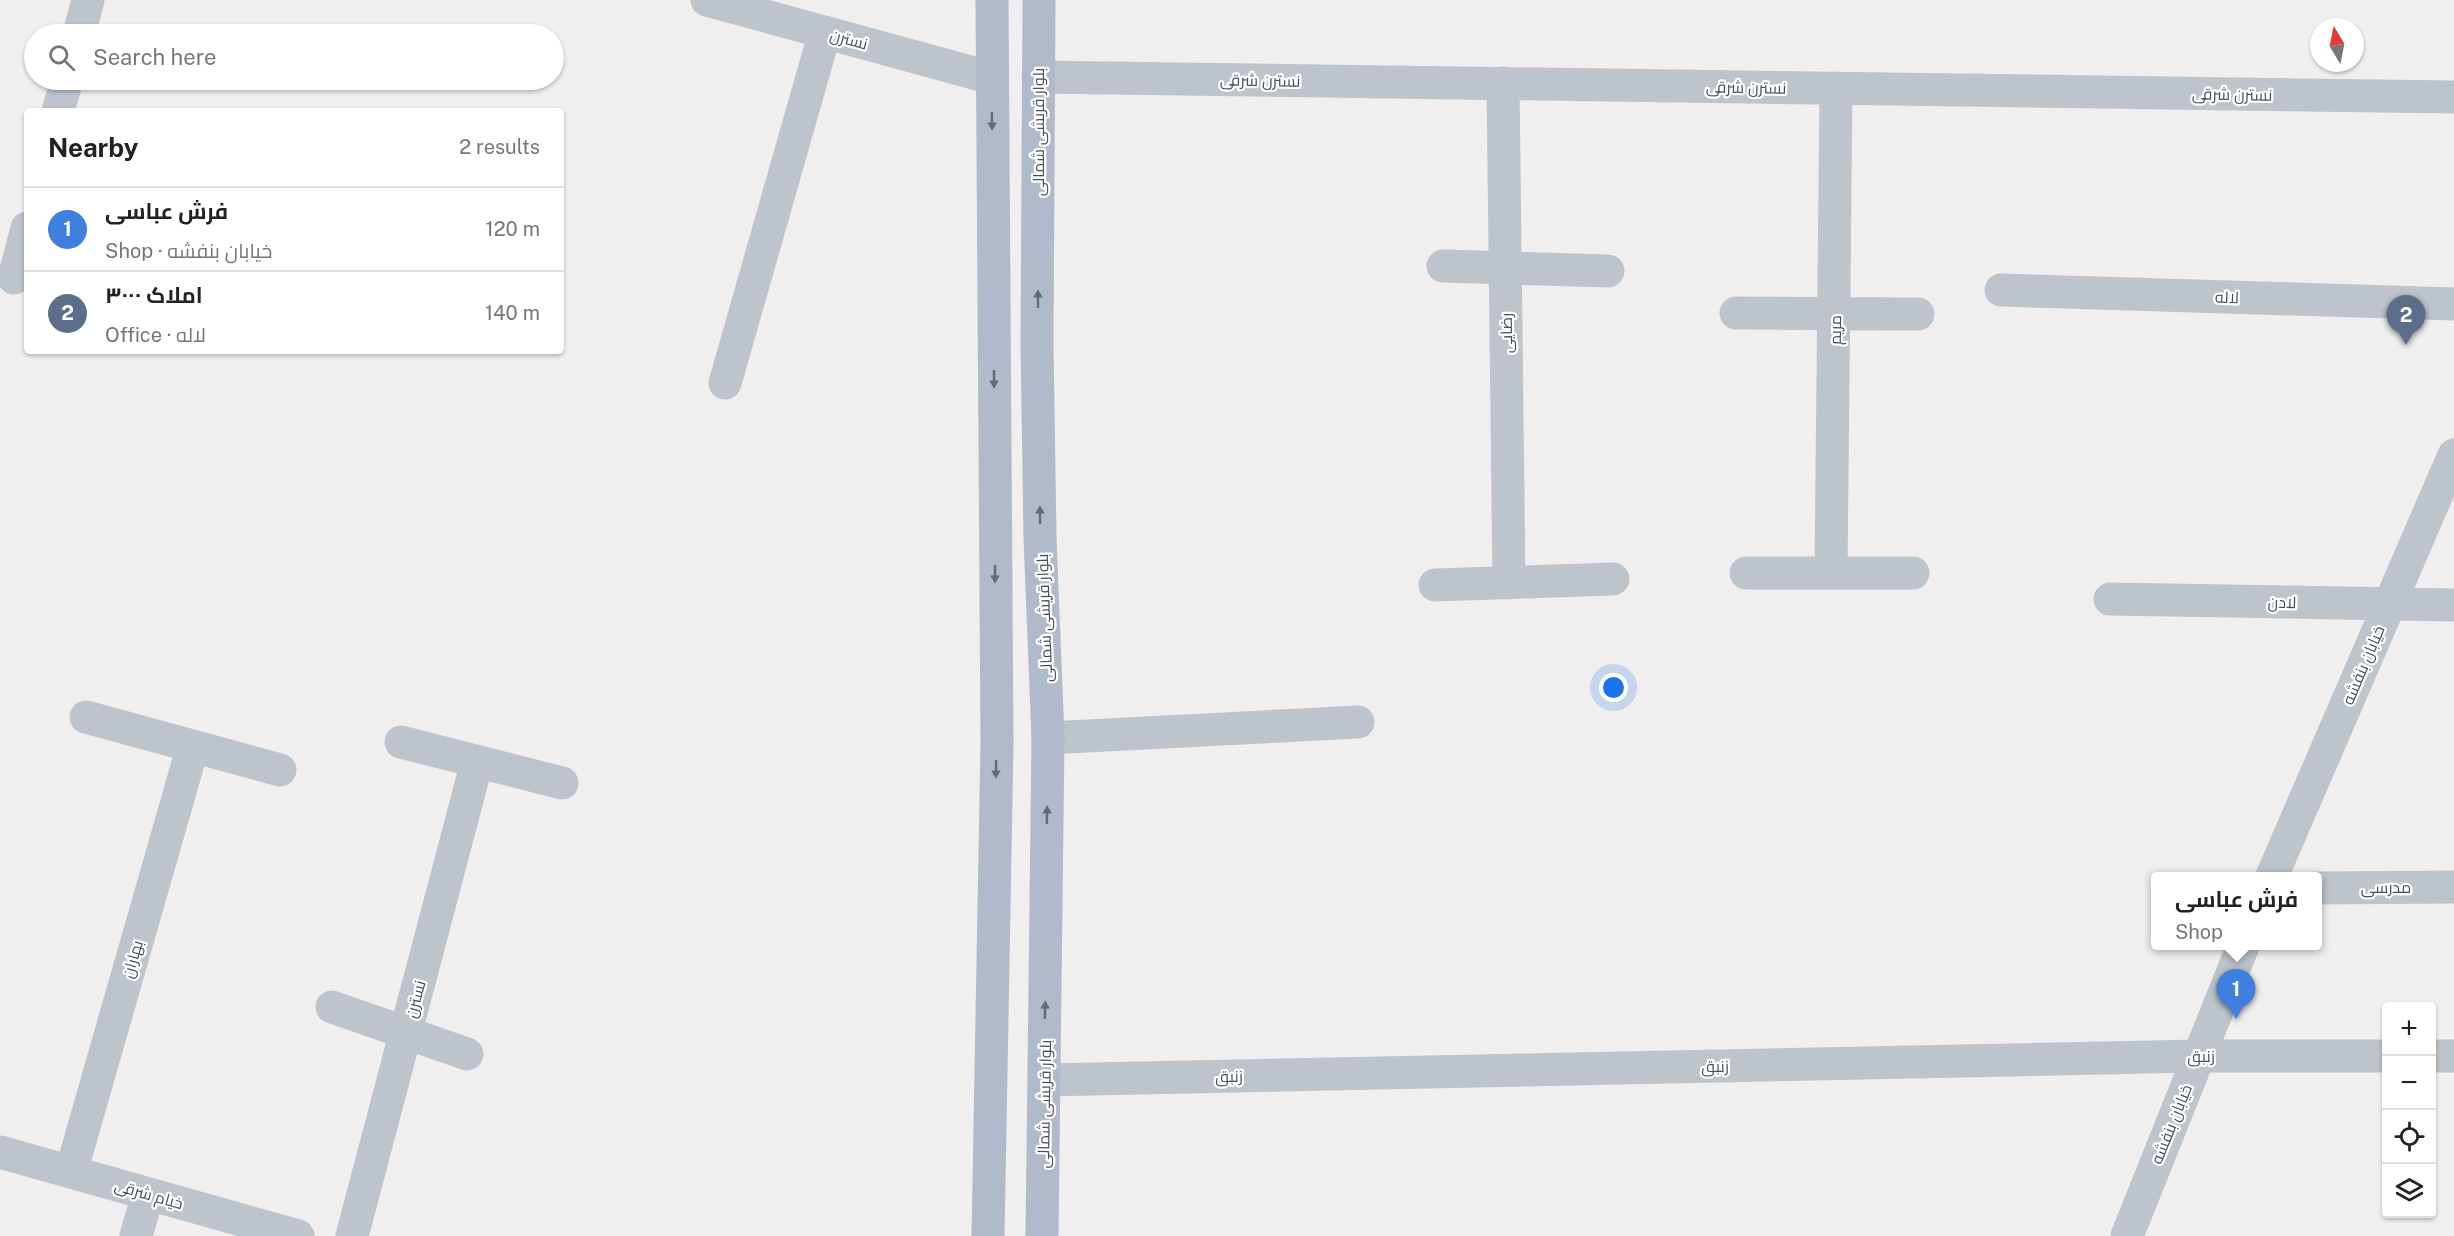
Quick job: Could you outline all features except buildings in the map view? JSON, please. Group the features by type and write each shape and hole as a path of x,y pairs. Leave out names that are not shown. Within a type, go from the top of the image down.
{"main road":[{"path":"988,1236 997,744 992,0"},
{"name":"بلوار قریشی شمالی","path":"1039,0 1037,343 1048,738 1042,1236"},
{"path":"994,342 1037,343"}],"street":[{"path":"82,24 88,0"},
{"name":"نسترن","path":"707,0 992,78"},
{"path":"725,383 825,32"},
{"name":"نسترن شرقی","path":"1038,77 2454,97"},
{"name":"رضایی","path":"1503,83 1509,583"},
{"name":"مریم","path":"1831,572 1836,88"},
{"path":"59,108 64,90"},
{"path":"14,278 24,240"},
{"path":"1443,266 1608,271"},
{"name":"لاله","path":"2001,290 2454,304"},
{"path":"1736,313 1918,314"},
{"name":"خیابان بنفشه","path":"2274,872 2454,454"},
{"path":"1746,573 1913,573"},
{"path":"1435,585 1613,579"},
{"name":"لادن","path":"2110,599 2454,605"},
{"path":"86,717 280,770"},
{"path":"1048,738 1358,722"},
{"path":"401,742 562,783"},
{"name":"بهاران","path":"71,1172 193,746"},
{"name":"نسترن","path":"352,1236 477,762"},
{"name":"مدرسی","path":"2322,888 2454,887"},
{"name":"خیابان بنفشه","path":"2127,1236 2241,950"},
{"path":"332,1006 467,1054"},
{"name":"زنبق","path":"1044,1080 2198,1056 2382,1056"},
{"path":"2436,1056 2454,1056"},
{"name":"خیام شرقی","path":"0,1152 298,1236"},
{"path":"136,1236 148,1194"}],"place":[{"name":"املاک ۳۰۰۰","path":"2406,345"},
{"name":"فرش عباسی","path":"2236,1019"}]}
